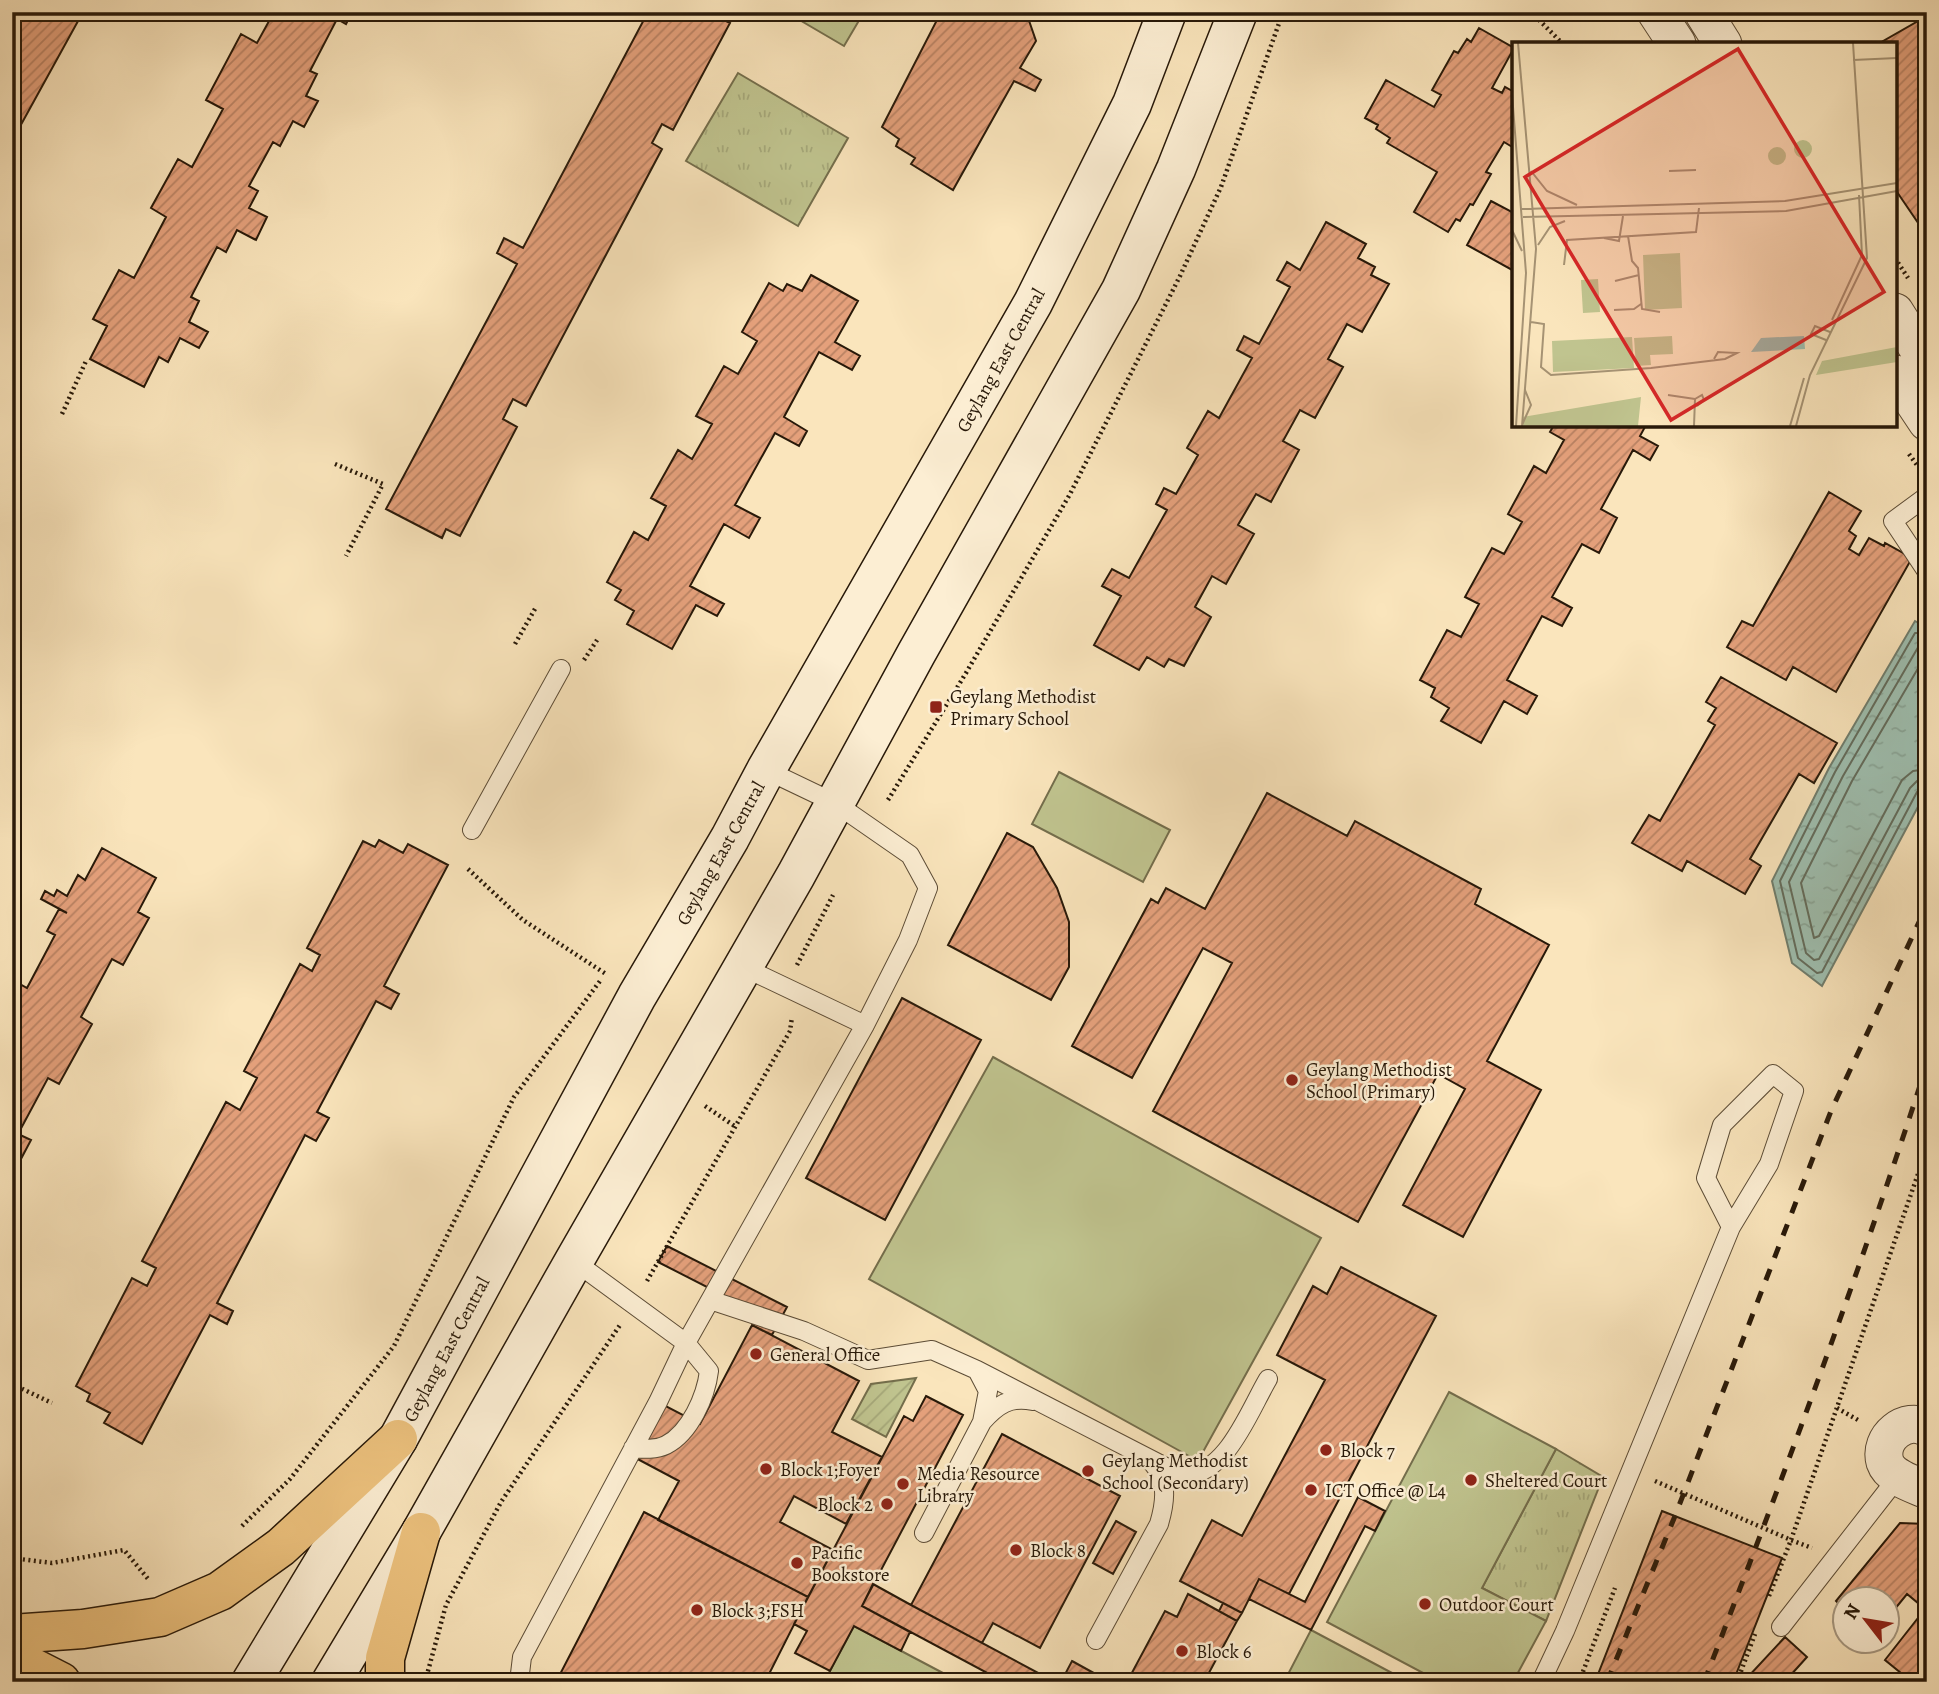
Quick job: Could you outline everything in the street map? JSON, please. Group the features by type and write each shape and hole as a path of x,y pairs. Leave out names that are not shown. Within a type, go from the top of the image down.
{"main road":[{"name":"Geylang East Central","path":"251,1682 398,1439 637,996 730,838 1045,280 1132,104 1167,12"},
{"path":"331,1682 421,1532 796,875 916,654 1121,290 1173,176 1238,12"},
{"path":"12,1634 83,1629 160,1617 220,1591 281,1547 398,1439"},
{"path":"385,1682 386,1658 421,1532"},
{"path":"12,1657 61,1682"}],"street":[{"path":"1656,12 1676,42"},
{"path":"1703,12 1722,42"},
{"path":"1897,315 1927,363"},
{"path":"1897,377 1927,422"},
{"path":"1912,1483 1885,1463 1889,1438 1898,1428 1908,1423 1920,1424 1927,1429"}],"lane":[{"path":"1927,496 1893,521 1927,572"},
{"path":"472,830 561,669"},
{"path":"519,1682 522,1657 686,1343 865,1025 908,940 928,888 910,855 835,803 766,770"},
{"path":"743,967 865,1025"},
{"path":"1541,1682 1565,1631 1731,1227 1769,1164 1794,1091 1773,1074 1722,1125 1706,1178 1731,1227"},
{"path":"574,1261 686,1343 709,1371 706,1391 697,1410 679,1434 667,1445 633,1448"},
{"path":"710,1300 804,1331 868,1360 932,1350 1183,1476 1205,1471 1226,1453 1268,1379"},
{"path":"976,1370 988,1391 982,1422"},
{"path":"924,1533 982,1422 1006,1401 1018,1398 1039,1402"},
{"path":"1096,1640 1159,1524 1165,1503 1165,1488 1160,1471 1149,1458"},
{"path":"1781,1627 1912,1483"}],"path":[{"path":"888,800 966,673 1070,494 1180,276 1221,187 1283,12"},
{"path":"1531,12 1561,42"},
{"path":"62,414 86,361"},
{"path":"335,464 383,484 346,556"},
{"path":"515,644 536,607"},
{"path":"241,1527 290,1479 394,1346 514,1097 606,974 523,920 468,869"},
{"path":"1656,1481 1791,1540 1927,1148"},
{"path":"12,1384 52,1403"},
{"path":"12,1558 52,1563 124,1550 152,1585"}],"green space":[{"path":"786,12 864,12 844,46"},
{"path":"738,73 848,138 798,226 686,161"},
{"path":"1059,772 1170,830 1143,882 1032,824"},
{"path":"993,1057 1321,1238 1198,1461 869,1279"},
{"path":"916,1378 886,1437 852,1419 871,1384"},
{"path":"1449,1392 1556,1449 1482,1588 1546,1621 1513,1682 1440,1682 1327,1622"},
{"path":"1556,1449 1603,1477 1546,1621 1482,1588"},
{"path":"854,1626 960,1682 824,1682"},
{"path":"1311,1630 1409,1682 1284,1682"}],"water":[{"path":"1915,621 1927,628 1927,790 1822,986 1792,963 1772,881 1829,768"}],"building":[{"path":"12,12 83,12 12,141"},
{"path":"274,12 352,12 346,24 337,19 310,71 317,74 306,96 318,101 304,127 293,121 280,146 273,142 249,186 258,191 249,208 267,217 256,240 237,230 226,252 217,247 191,297 199,301 189,322 208,332 199,348 180,338 168,362 159,357 144,387 90,359 107,326 93,319 119,270 134,278 166,217 151,208 178,159 192,167 223,109 206,100 241,34 257,43"},
{"path":"648,12 720,12 718,17 730,23 673,130 662,124 652,143 662,149 526,406 513,399 503,419 517,427 460,536 446,529 442,538 386,509 517,264 497,253 504,238 523,248"},
{"path":"933,12 1026,12 1036,41 1020,68 1041,80 1035,91 1014,81 953,190 911,164 915,158 896,146 899,139 882,127 936,22"},
{"path":"1927,16 1927,236 1897,192 1897,42 1882,42"},
{"path":"1479,28 1512,47 1492,88 1502,93 1505,87 1512,91 1512,147 1504,142 1486,172 1491,174 1473,205 1470,204 1460,221 1456,219 1448,232 1414,212 1437,172 1387,143 1390,138 1376,129 1378,125 1365,118 1386,80 1434,107 1441,95 1432,90 1454,51 1458,53 1467,39 1471,42"},
{"path":"1491,201 1512,212 1512,270 1467,245"},
{"path":"1326,222 1366,244 1358,258 1375,267 1371,275 1389,284 1362,332 1347,324 1328,359 1343,367 1315,418 1300,410 1283,441 1299,450 1271,502 1256,494 1238,525 1254,534 1226,584 1212,576 1195,607 1211,617 1184,666 1169,659 1164,667 1147,657 1139,670 1094,645 1121,596 1102,586 1112,569 1129,578 1167,510 1156,504 1164,488 1176,494 1198,455 1187,448 1208,411 1219,418 1252,358 1237,350 1244,336 1259,344 1290,287 1277,280 1287,262 1300,270"},
{"path":"811,275 858,301 835,342 860,356 852,370 819,352 784,417 807,431 799,446 775,433 735,505 760,518 749,538 724,524 690,586 724,604 717,616 696,605 672,649 627,624 634,611 615,600 621,590 607,582 634,532 648,540 666,506 651,498 678,450 692,459 712,424 696,416 724,366 738,374 757,341 742,332 769,283 783,291 787,284 802,291"},
{"path":"1553,427 1645,427 1640,436 1658,446 1650,460 1633,450 1601,509 1617,518 1599,553 1582,544 1552,597 1572,608 1562,626 1542,616 1507,680 1537,696 1527,714 1504,701 1481,743 1441,721 1449,708 1431,697 1435,688 1420,680 1447,630 1461,637 1479,604 1465,597 1492,548 1504,554 1522,522 1508,514 1534,466 1546,473 1564,440 1550,432"},
{"path":"1829,492 1861,511 1849,531 1856,536 1849,549 1859,555 1869,538 1884,546 1885,543 1912,558 1836,692 1793,667 1786,680 1727,647 1742,621 1753,626"},
{"path":"1721,677 1837,743 1814,783 1799,774 1750,859 1761,866 1745,894 1687,861 1682,871 1632,843 1649,815 1660,821 1715,725 1708,721 1716,708 1706,702"},
{"path":"1267,793 1347,836 1355,821 1481,889 1475,904 1549,945 1487,1061 1541,1090 1463,1237 1403,1205 1465,1089 1438,1074 1358,1222 1153,1111 1232,963 1203,948 1132,1078 1072,1046 1151,899 1158,903 1166,888 1205,909"},
{"path":"1007,833 1033,847 1057,888 1069,922 1069,967 1051,1000 948,945"},
{"path":"379,840 403,853 408,844 448,865 384,986 399,994 391,1009 376,1001 317,1112 329,1118 316,1141 305,1135 217,1303 233,1311 227,1324 210,1315 142,1444 104,1423 110,1413 87,1401 90,1394 76,1386 132,1278 147,1286 156,1268 142,1261 226,1102 240,1110 257,1078 244,1071 300,964 312,971 320,955 307,948 363,841 375,847"},
{"path":"102,848 156,878 138,912 149,918 123,965 112,959 81,1017 92,1024 59,1084 48,1078 18,1134 31,1140 12,1176 12,998 20,984 27,988 55,935 47,931 59,909 67,913 41,899 45,891 54,896 57,890 67,896 78,875 85,880"},
{"path":"902,998 981,1040 885,1220 806,1178"},
{"path":"667,1246 787,1307 772,1335 752,1325 758,1313 658,1262"},
{"name":"Block 7","path":"1341,1267 1436,1316 1289,1594 1259,1579 1242,1613 1180,1581 1212,1520 1242,1536 1325,1380 1277,1355 1313,1286 1327,1294"},
{"name":"Block 1;Foyer","path":"752,1325 859,1381 832,1432 882,1457 846,1524 794,1496 780,1522 833,1550 808,1597 658,1520 679,1481 630,1455 658,1402 700,1424"},
{"name":"Block 2","path":"926,1396 963,1415 862,1606 910,1632 901,1651 854,1626 830,1671 795,1653 807,1631 794,1624 904,1416 913,1421"},
{"name":"Block 8","path":"1002,1434 1120,1496 1040,1648 993,1623 982,1643 911,1605"},
{"path":"1358,1497 1385,1511 1375,1531 1365,1526 1311,1630 1249,1599 1259,1579 1305,1602"},
{"path":"1662,1511 1782,1558 1733,1682 1595,1682"},
{"name":"Block 3;FSH","path":"644,1512 808,1597 765,1682 556,1682"},
{"path":"1116,1521 1136,1532 1113,1574 1093,1563"},
{"path":"1900,1523 1927,1524 1927,1677 1923,1682 1912,1682 1885,1660 1888,1656 1900,1656 1900,1641 1925,1609 1907,1594 1900,1603 1900,1586 1848,1586"},
{"path":"873,1584 1055,1682 1004,1682 862,1606"},
{"name":"Block 6","path":"1188,1594 1237,1621 1204,1682 1127,1682 1165,1611 1177,1617"},
{"path":"1223,1603 1242,1613 1237,1621 1219,1611"},
{"path":"1785,1637 1807,1657 1789,1677 1794,1682 1747,1682 1747,1678"},
{"path":"1072,1661 1110,1682 1061,1682"}],"railway":[{"path":"1607,1682 1675,1516 1831,1111 1927,905"},
{"path":"1704,1682 1820,1374 1927,1064"}],"place":[{"name":"Geylang Methodist Primary School","path":"936,707"},
{"name":"Geylang Methodist School (Primary)","path":"1292,1080"},
{"name":"General Office","path":"756,1354"},
{"name":"Block 7","path":"1326,1450"},
{"name":"Block 1;Foyer","path":"766,1469"},
{"name":"Geylang Methodist School (Secondary)","path":"1088,1471"},
{"name":"Sheltered Court","path":"1471,1480"},
{"name":"Media Resource Library","path":"903,1484"},
{"name":"ICT Office @ L4","path":"1311,1490"},
{"name":"Block 2","path":"887,1504"},
{"name":"Block 8","path":"1016,1550"},
{"name":"Pacific Bookstore","path":"797,1563"},
{"name":"Outdoor Court","path":"1425,1604"},
{"name":"Block 3;FSH","path":"697,1610"},
{"name":"Block 6","path":"1182,1651"}]}
